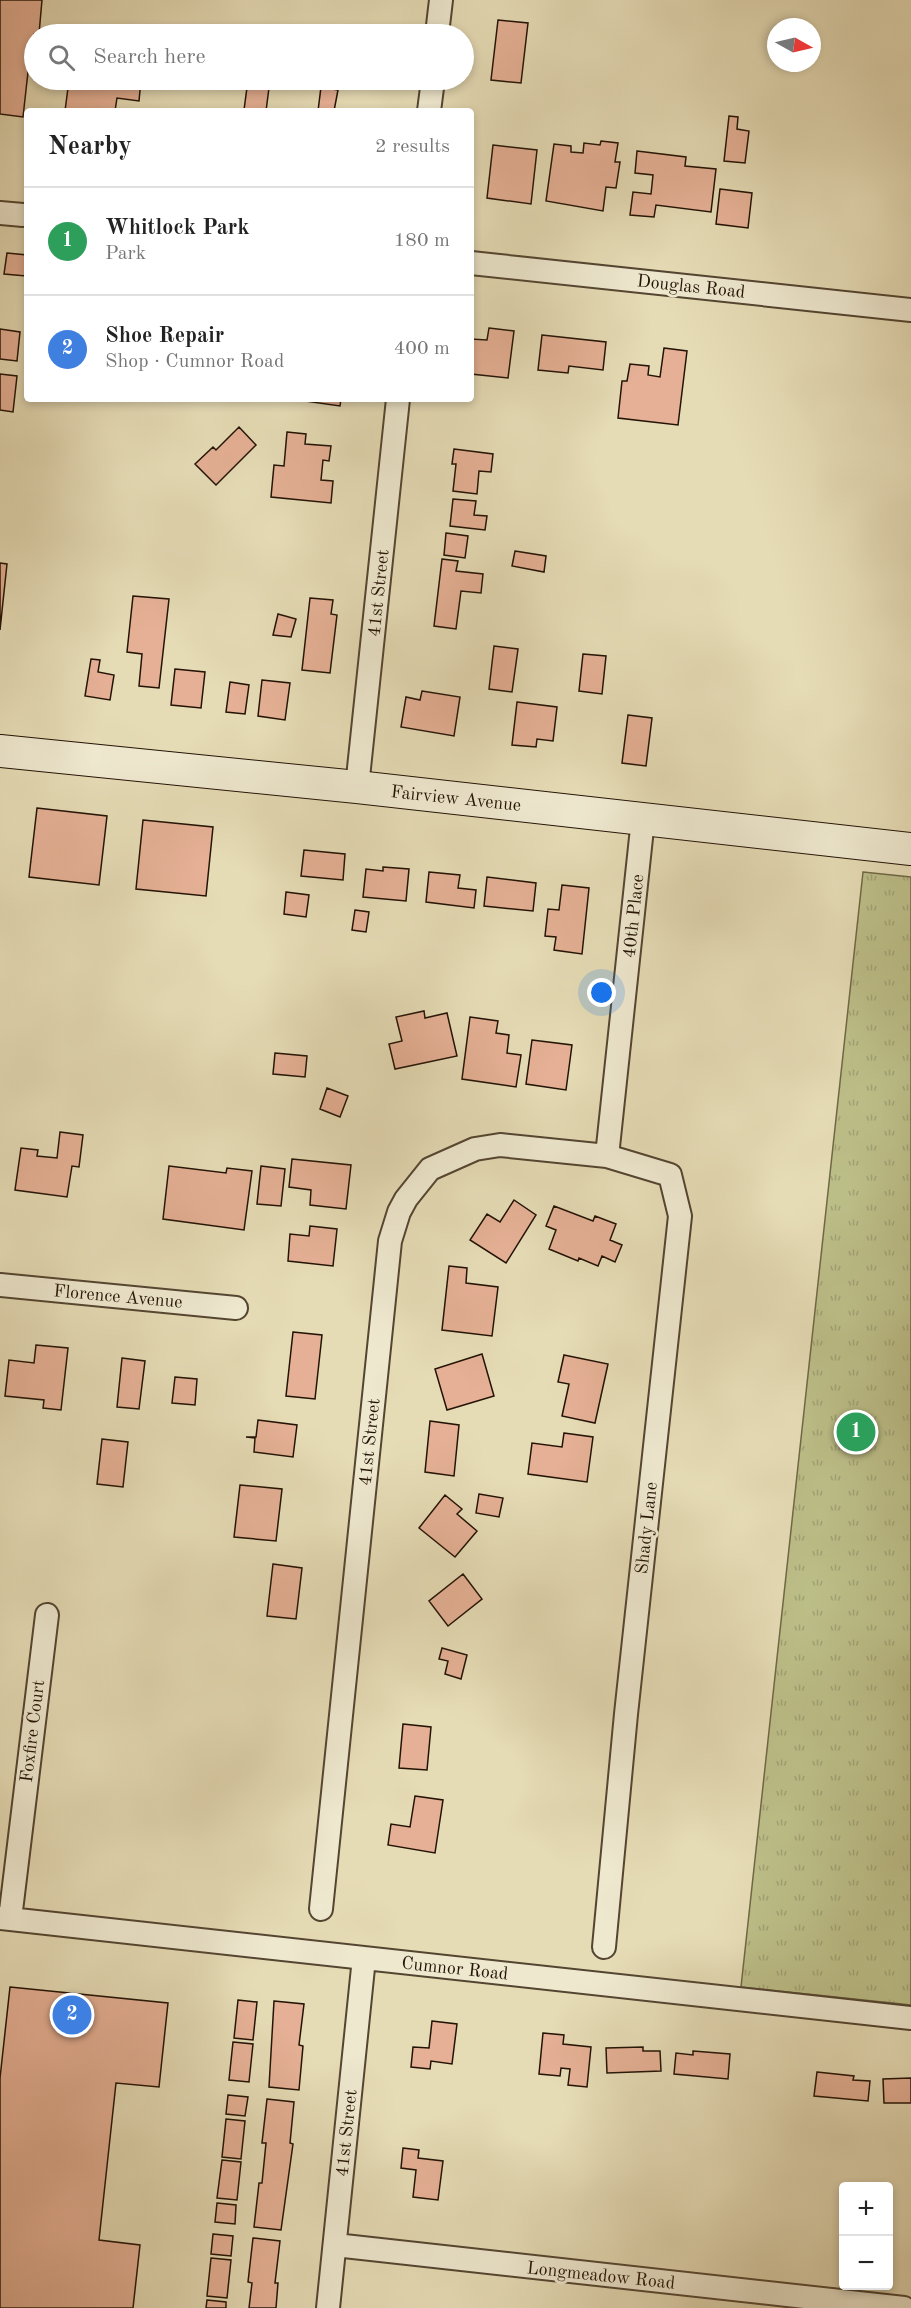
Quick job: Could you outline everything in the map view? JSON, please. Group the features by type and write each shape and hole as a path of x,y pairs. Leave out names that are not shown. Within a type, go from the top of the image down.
{"street":[{"path":"438,24 441,0"},
{"path":"429,108 431,90"},
{"path":"0,213 23,215"},
{"name":"Douglas Road","path":"474,263 911,310"},
{"name":"41st Street","path":"357,787 398,402"},
{"name":"Fairview Avenue","path":"0,750 911,849"},
{"name":"40th Place","path":"608,1156 643,819"},
{"name":"41st Street","path":"321,1909 390,1241 399,1212 406,1199 430,1169 475,1149 500,1145 608,1156"},
{"name":"Shady Lane","path":"604,1947 627,1702 680,1216 670,1175 608,1156"},
{"name":"Florence Avenue","path":"0,1285 236,1308"},
{"name":"Foxfire Court","path":"5,1919 47,1615"},
{"name":"Cumnor Road","path":"5,1919 911,2018"},
{"name":"41st Street","path":"328,2308 364,1958"},
{"name":"Longmeadow Road","path":"335,2245 904,2308"}],"green space":[{"path":"863,872 911,877 911,2005 741,1987"}],"building":[{"path":"0,0 42,0 40,24 24,24 24,90 26,90 23,117 0,114"},
{"path":"498,20 528,23 521,83 491,80"},
{"path":"68,90 140,90 139,101 117,98 115,108 65,108"},
{"path":"247,90 269,90 266,108 244,108"},
{"path":"321,90 338,90 335,108 318,108"},
{"path":"729,116 738,117 737,129 749,131 745,163 724,161"},
{"path":"601,141 618,143 615,162 620,162 616,188 606,187 603,211 546,201 554,144 571,146 571,152 583,153 584,143 600,145"},
{"path":"493,145 537,150 531,204 487,198"},
{"path":"637,151 686,157 685,166 716,169 711,212 656,205 654,217 630,215 633,192 651,194 653,175 635,173"},
{"path":"720,189 752,193 748,228 716,224"},
{"path":"7,253 24,255 24,276 4,274"},
{"path":"489,328 514,331 508,378 474,374 474,339 487,340"},
{"path":"0,329 20,332 17,361 0,359"},
{"path":"542,335 606,342 603,370 569,366 568,373 538,370"},
{"path":"664,348 687,351 678,425 618,418 622,381 627,381 630,364 649,366 648,375 660,377"},
{"path":"0,374 17,376 13,412 0,410"},
{"path":"312,402 341,402 340,406"},
{"path":"239,427 256,445 216,485 195,464 213,447 216,450"},
{"path":"287,432 306,434 305,444 331,446 329,461 323,460 321,480 333,481 331,503 271,497 274,465 284,466"},
{"path":"454,449 493,454 491,472 479,471 477,494 453,491 456,464 452,464"},
{"path":"453,499 476,501 474,515 487,516 485,530 450,526"},
{"path":"446,533 468,536 465,558 444,555"},
{"path":"515,551 546,556 544,572 512,566"},
{"path":"442,559 458,561 456,571 483,574 481,593 461,591 456,629 434,626"},
{"path":"0,563 7,564 0,630"},
{"path":"133,596 169,599 159,688 139,686 142,654 127,652"},
{"path":"310,598 333,600 331,614 337,615 330,673 302,670"},
{"path":"278,614 296,619 291,637 273,635"},
{"path":"494,646 518,649 512,692 489,689"},
{"path":"583,654 606,656 602,694 579,691"},
{"path":"91,659 100,660 98,672 114,675 110,700 85,696"},
{"path":"175,669 205,672 201,708 171,705"},
{"path":"262,680 290,683 285,720 258,716"},
{"path":"230,682 249,685 245,714 226,712"},
{"path":"422,691 460,697 454,736 401,727 406,697 420,700"},
{"path":"517,702 557,707 553,741 537,739 536,747 512,745"},
{"path":"628,715 652,718 646,766 622,763"},
{"path":"37,808 107,816 99,885 29,877"},
{"path":"143,820 213,827 206,896 136,889"},
{"path":"304,850 345,854 343,880 301,876"},
{"path":"383,867 409,869 406,901 363,897 366,869 383,871"},
{"path":"429,872 460,875 458,888 476,890 474,908 426,902"},
{"path":"487,877 536,883 533,911 484,906"},
{"path":"562,885 589,888 582,954 554,950 556,937 545,936 548,909 559,910"},
{"path":"286,892 309,895 306,917 284,914"},
{"path":"355,910 369,912 366,932 352,930"},
{"path":"424,1011 425,1018 447,1013 457,1056 395,1069 389,1044 402,1041 396,1017"},
{"path":"470,1017 498,1021 496,1033 509,1035 507,1053 521,1055 516,1087 462,1079"},
{"path":"532,1040 572,1045 566,1090 526,1084"},
{"path":"275,1053 307,1056 305,1077 273,1074"},
{"path":"327,1088 348,1096 340,1117 320,1109"},
{"path":"60,1132 83,1135 79,1167 72,1166 67,1197 15,1190 21,1148 38,1150 37,1156 57,1158"},
{"path":"292,1159 351,1165 346,1209 310,1205 311,1190 289,1187"},
{"path":"169,1166 226,1173 227,1168 252,1171 244,1230 163,1219"},
{"path":"261,1166 285,1169 281,1206 257,1204"},
{"path":"514,1200 536,1215 506,1263 470,1240 487,1214 500,1222"},
{"path":"554,1206 593,1221 595,1216 616,1224 610,1240 622,1245 615,1262 602,1256 598,1266 579,1258 578,1261 549,1249 556,1230 546,1226"},
{"path":"310,1226 337,1229 333,1266 288,1261 290,1234 309,1236"},
{"path":"449,1266 467,1268 466,1283 498,1287 492,1336 442,1330"},
{"path":"293,1332 322,1335 315,1399 286,1396"},
{"path":"36,1345 68,1348 61,1410 43,1408 44,1400 5,1396 9,1360 34,1363"},
{"path":"482,1354 494,1396 447,1410 435,1369"},
{"path":"564,1355 608,1364 595,1423 562,1416 569,1384 558,1382"},
{"path":"122,1358 145,1361 139,1409 117,1407"},
{"path":"175,1377 197,1379 195,1405 172,1403"},
{"path":"258,1420 297,1425 293,1457 254,1452 255,1438 246,1437 256,1437"},
{"path":"430,1421 459,1425 454,1476 425,1472"},
{"path":"564,1433 593,1437 587,1482 528,1474 532,1443 562,1447"},
{"path":"102,1439 128,1442 123,1487 97,1484"},
{"path":"240,1485 282,1489 276,1541 234,1537"},
{"path":"479,1494 503,1498 499,1517 476,1513"},
{"path":"445,1495 462,1509 457,1514 477,1531 455,1557 419,1528"},
{"path":"273,1564 302,1568 296,1619 267,1616"},
{"path":"463,1574 482,1599 448,1626 429,1601"},
{"path":"442,1648 467,1655 461,1679 445,1674 448,1661 439,1659"},
{"path":"403,1724 431,1727 427,1770 399,1768"},
{"path":"415,1796 443,1800 435,1853 388,1845 391,1824 410,1827"},
{"path":"10,1987 168,2003 159,2087 116,2083 99,2240 140,2245 133,2308 0,2308 0,2078"},
{"path":"238,2000 257,2002 253,2040 234,2038"},
{"path":"274,2001 304,2004 299,2045 303,2046 299,2090 269,2087"},
{"path":"432,2021 457,2024 452,2064 431,2061 430,2069 411,2067 413,2047 429,2048"},
{"path":"543,2033 564,2035 563,2044 591,2047 587,2087 568,2085 570,2069 561,2068 560,2076 539,2074"},
{"path":"233,2042 253,2044 249,2082 229,2080"},
{"path":"643,2047 643,2051 660,2051 661,2071 607,2073 606,2048"},
{"path":"693,2051 730,2054 728,2079 674,2074 676,2053 693,2055"},
{"path":"817,2072 854,2076 853,2080 870,2081 868,2101 814,2096"},
{"path":"911,2078 911,2103 884,2103 883,2079"},
{"path":"228,2095 248,2097 245,2116 226,2114"},
{"path":"267,2099 294,2102 290,2143 293,2144 281,2230 254,2227 259,2183 262,2183 266,2143 262,2143"},
{"path":"226,2119 245,2121 241,2159 222,2157"},
{"path":"403,2148 419,2150 418,2158 443,2161 438,2200 413,2197 416,2170 401,2168"},
{"path":"222,2160 241,2162 237,2200 217,2198"},
{"path":"217,2203 236,2205 235,2224 215,2222"},
{"path":"213,2234 233,2236 231,2256 211,2254"},
{"path":"253,2238 280,2241 275,2283 278,2283 276,2308 249,2308 252,2283 248,2282"},
{"path":"211,2258 231,2260 227,2298 207,2296"},
{"path":"207,2300 226,2302 226,2308 206,2308"}],"place":[{"name":"Whitlock Park","path":"856,1432"},
{"name":"Shoe Repair","path":"72,2015"}]}
